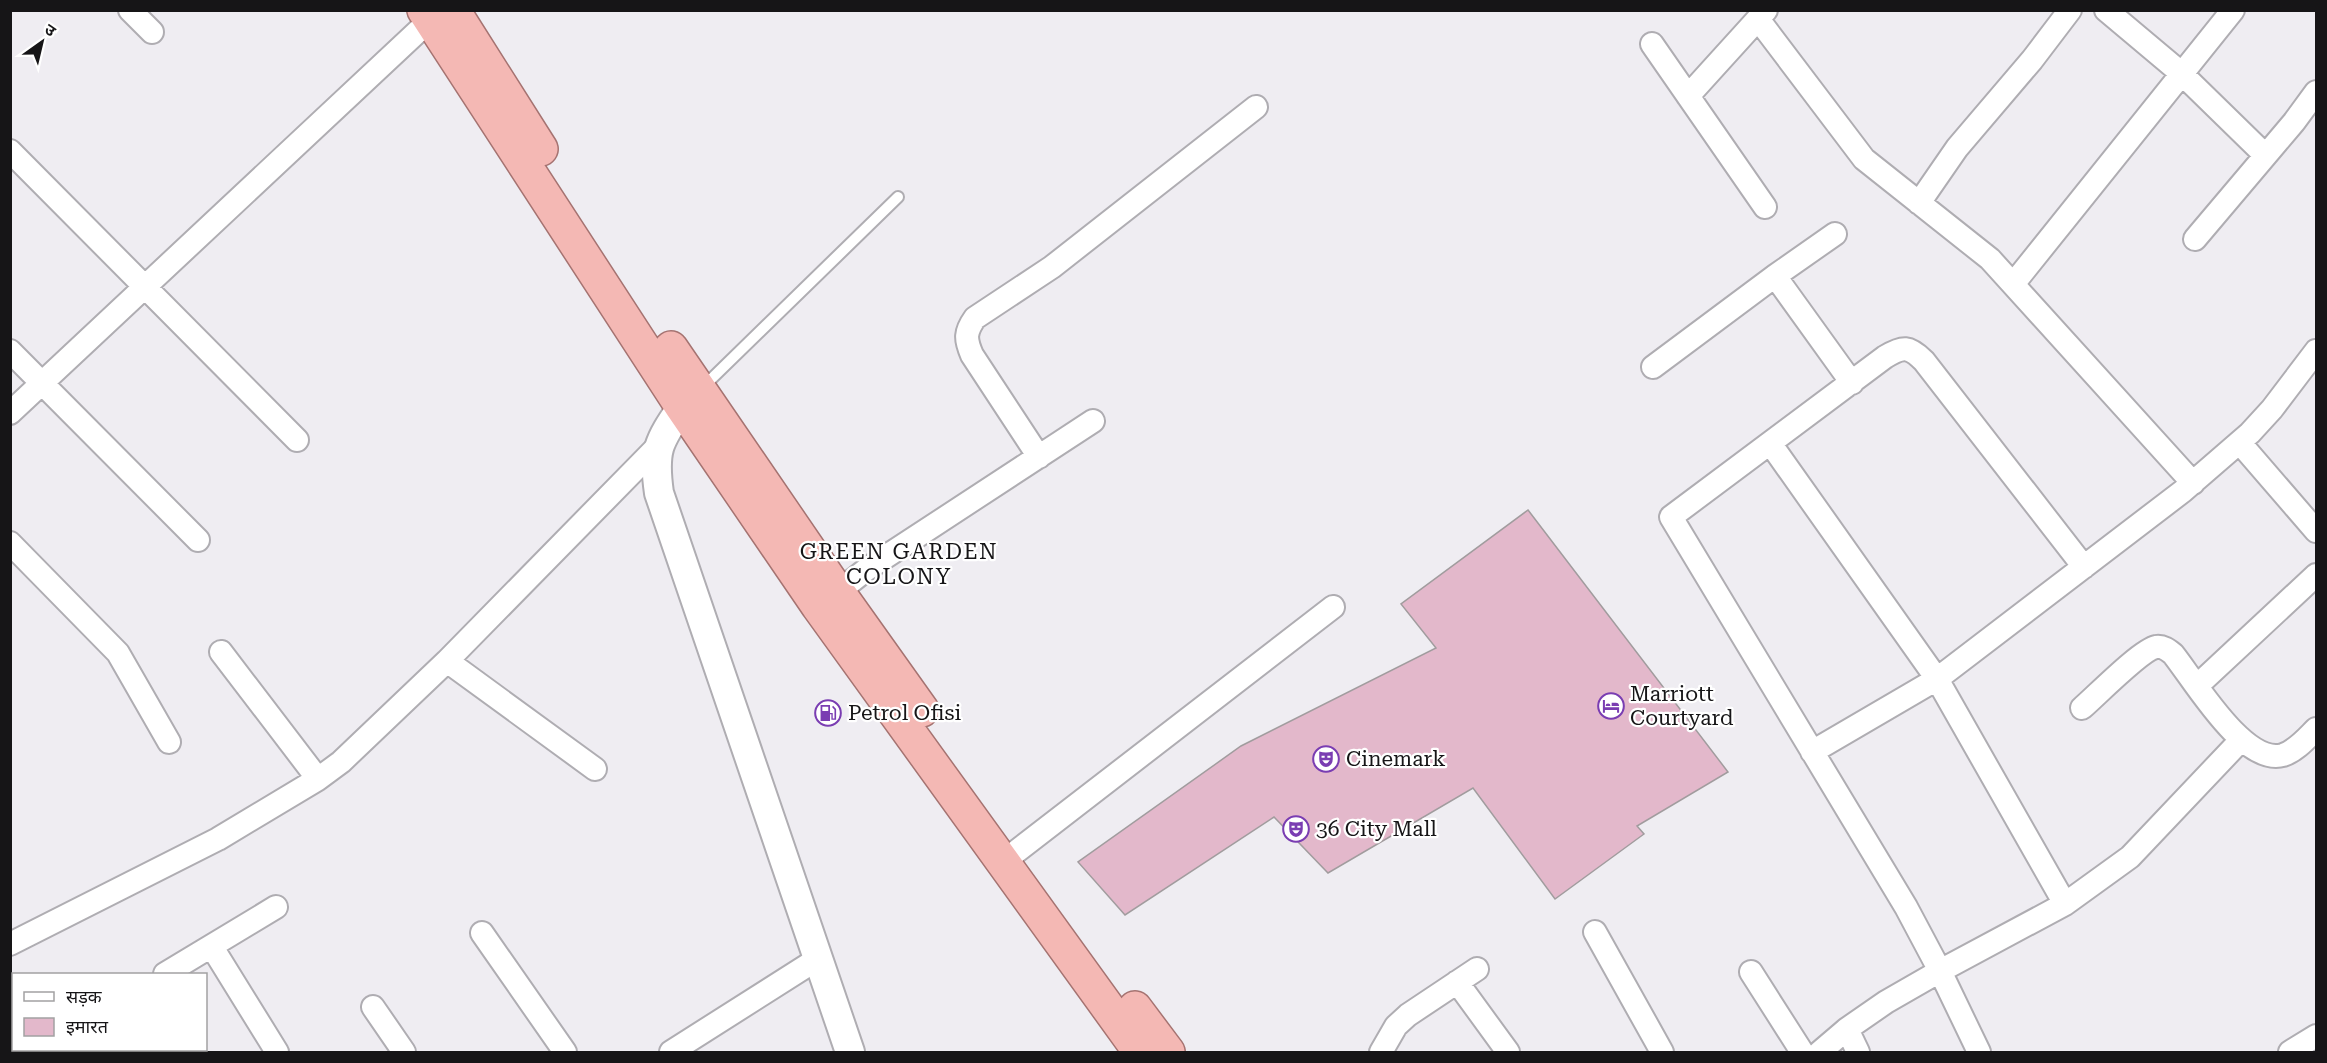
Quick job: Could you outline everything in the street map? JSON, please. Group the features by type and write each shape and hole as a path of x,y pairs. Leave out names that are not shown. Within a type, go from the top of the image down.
{"highway":[{"path":"449,15 818,606 1168,1053"},
{"path":"690,399 838,592 1012,854 1140,1053"}],"street":[{"path":"130,10 152,32"},
{"path":"1919,203 1957,148 2032,60 2070,10"},
{"path":"2106,10 2181,73 2265,155"},
{"path":"2014,283 2233,10"},
{"path":"10,413 147,286 449,15"},
{"path":"1688,96 1762,15 1853,147 1873,167 1977,248 2014,283 2193,483"},
{"path":"1652,44 1765,207"},
{"path":"2195,239 2316,92"},
{"path":"1039,457 972,355 965,337 969,327 975,318 1061,260 1256,107"},
{"path":"10,151 147,286 297,440"},
{"path":"1653,367 1835,234"},
{"path":"1775,276 1852,383"},
{"path":"1978,1053 1940,970 1906,907 1671,517 1894,352 1907,349 1916,352 2084,567"},
{"path":"10,351 198,540"},
{"path":"1812,752 1937,679 2193,483 2240,443 2272,409 2316,351"},
{"path":"10,944 218,839 318,779 341,762 447,661 658,446 690,399"},
{"path":"838,592 867,569 1093,421"},
{"path":"1770,442 1937,679 2065,904"},
{"path":"2240,443 2316,531"},
{"path":"658,446 656,459 659,493 850,1053"},
{"path":"10,543 118,653 169,742"},
{"path":"2198,686 2316,575"},
{"path":"1012,854 1333,607"},
{"path":"2082,708 2142,655 2156,647 2167,649 2173,654 2241,740 2261,752 2282,755 2296,747 2316,729"},
{"path":"221,652 318,779"},
{"path":"447,661 595,769"},
{"path":"1820,1053 1871,1012 1940,970 2065,904 2130,857 2241,740"},
{"path":"168,973 276,907"},
{"path":"1595,932 1662,1053"},
{"path":"482,933 565,1053"},
{"path":"212,947 277,1053"},
{"path":"671,1053 819,958"},
{"path":"1381,1053 1388,1037 1402,1021 1477,969"},
{"path":"1751,972 1802,1053"},
{"path":"1457,982 1508,1053"},
{"path":"373,1007 404,1053"},
{"path":"1847,1029 1858,1053"},
{"path":"2290,1053 2316,1036"}],"lane":[{"path":"690,399 898,197"}],"building":[{"name":"36 City Mall","path":"1528,510 1728,772 1637,826 1644,834 1555,899 1473,788 1328,873 1274,817 1125,915 1078,862 1241,746 1436,648 1401,604"}],"place":[{"name":"Marriott Courtyard","path":"1611,706"},
{"name":"Petrol Ofisi","path":"828,713"},
{"name":"Cinemark","path":"1326,759"},
{"name":"36 City Mall","path":"1296,829"}],"district":[{"name":"GREEN GARDEN COLONY","path":"899,564"}]}
